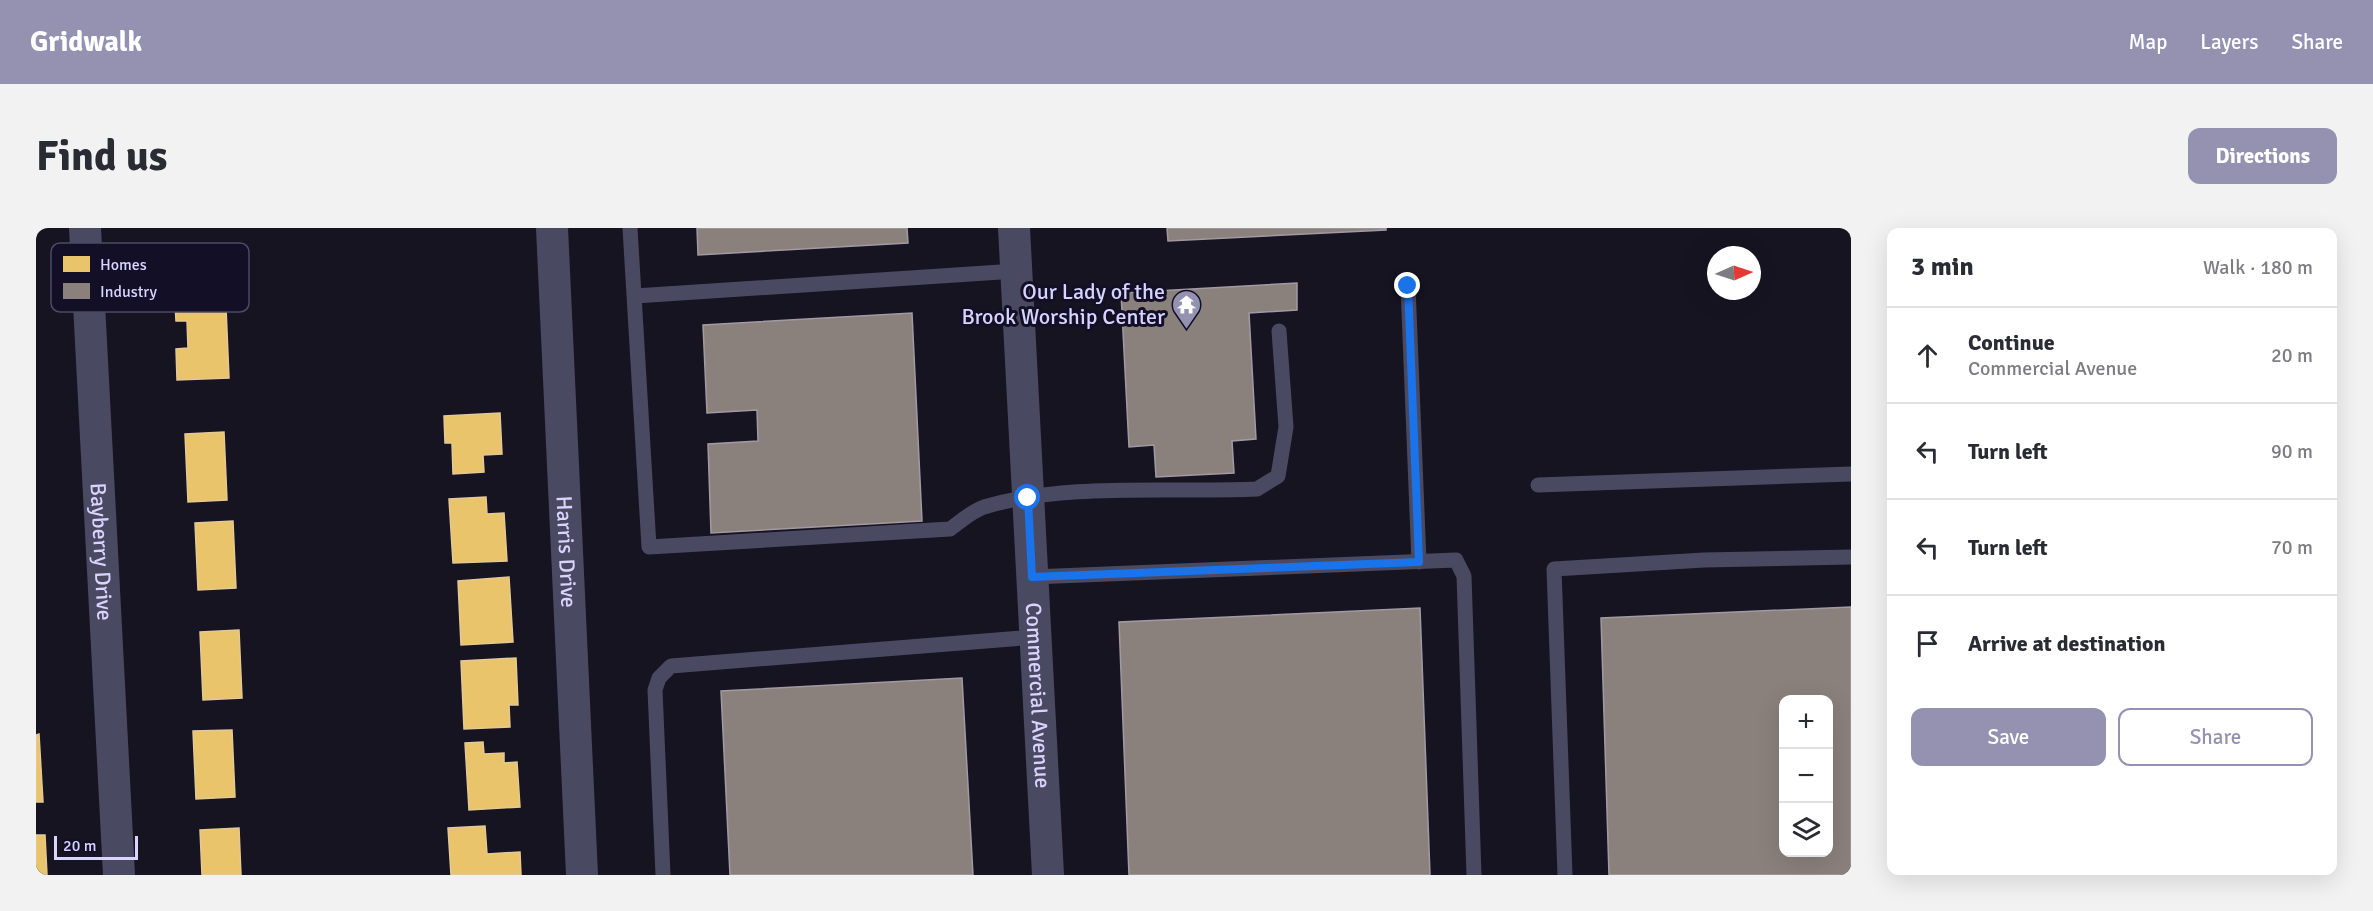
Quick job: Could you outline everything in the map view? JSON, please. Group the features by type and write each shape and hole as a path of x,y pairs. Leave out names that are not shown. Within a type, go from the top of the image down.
{"street":[{"name":"Bayberry Drive","path":"85,228 86,243"},
{"name":"Harris Drive","path":"552,228 582,875"},
{"name":"Commercial Avenue","path":"1014,228 1048,875"},
{"name":"Bayberry Drive","path":"89,312 119,875"}],"lane":[{"path":"630,228 649,547 950,530 982,508 1028,498 1083,492 1257,489 1278,476 1286,427 1279,331"},
{"path":"634,297 1016,271"},
{"path":"1408,286 1419,562"},
{"path":"1538,485 1851,474"},
{"path":"1565,875 1554,569 1704,560 1851,556"},
{"path":"1032,577 1456,560 1464,576 1474,875"},
{"path":"663,875 655,690 659,678 671,666 1035,637"}],"building: Homes":[{"path":"175,312 226,312 229,378 177,380 176,349 188,348 187,321 176,321"},
{"path":"500,413 502,454 483,455 484,472 453,474 452,443 445,443 444,416"},
{"path":"224,432 227,500 188,502 185,434"},
{"path":"486,497 487,514 504,513 507,561 453,563 449,499"},
{"path":"233,521 236,588 198,590 195,523"},
{"path":"509,577 513,642 461,645 458,581"},
{"path":"239,630 242,698 203,700 200,632"},
{"path":"516,658 518,705 509,705 510,727 464,729 461,661"},
{"path":"232,730 235,797 196,799 193,731"},
{"path":"39,734 43,802 36,802 36,735"},
{"path":"483,742 484,754 504,753 504,763 517,762 520,807 469,810 465,743"},
{"path":"485,826 487,854 520,852 521,875 451,875 448,828"},
{"path":"239,828 241,875 202,875 200,830"},
{"path":"36,835 45,835 47,875 36,875"}],"building: Industry":[{"path":"697,228 907,228 908,243 698,255"},
{"path":"1167,228 1386,228 1386,230 1168,241"},
{"path":"1297,283 1297,310 1249,313 1256,439 1232,441 1234,473 1156,477 1154,445 1129,447 1121,293"},
{"path":"912,313 922,521 711,533 708,444 758,441 757,410 707,413 703,325"},
{"path":"1851,607 1851,875 1609,875 1601,618"},
{"path":"1420,608 1430,875 1129,875 1119,622"},
{"path":"962,678 973,875 730,875 721,691"}],"place":[{"name":"Our Lady of the Brook Worship Center","path":"1186,330"}],"route":[{"path":"1028,498 1032,577 1419,562 1408,286"}]}
